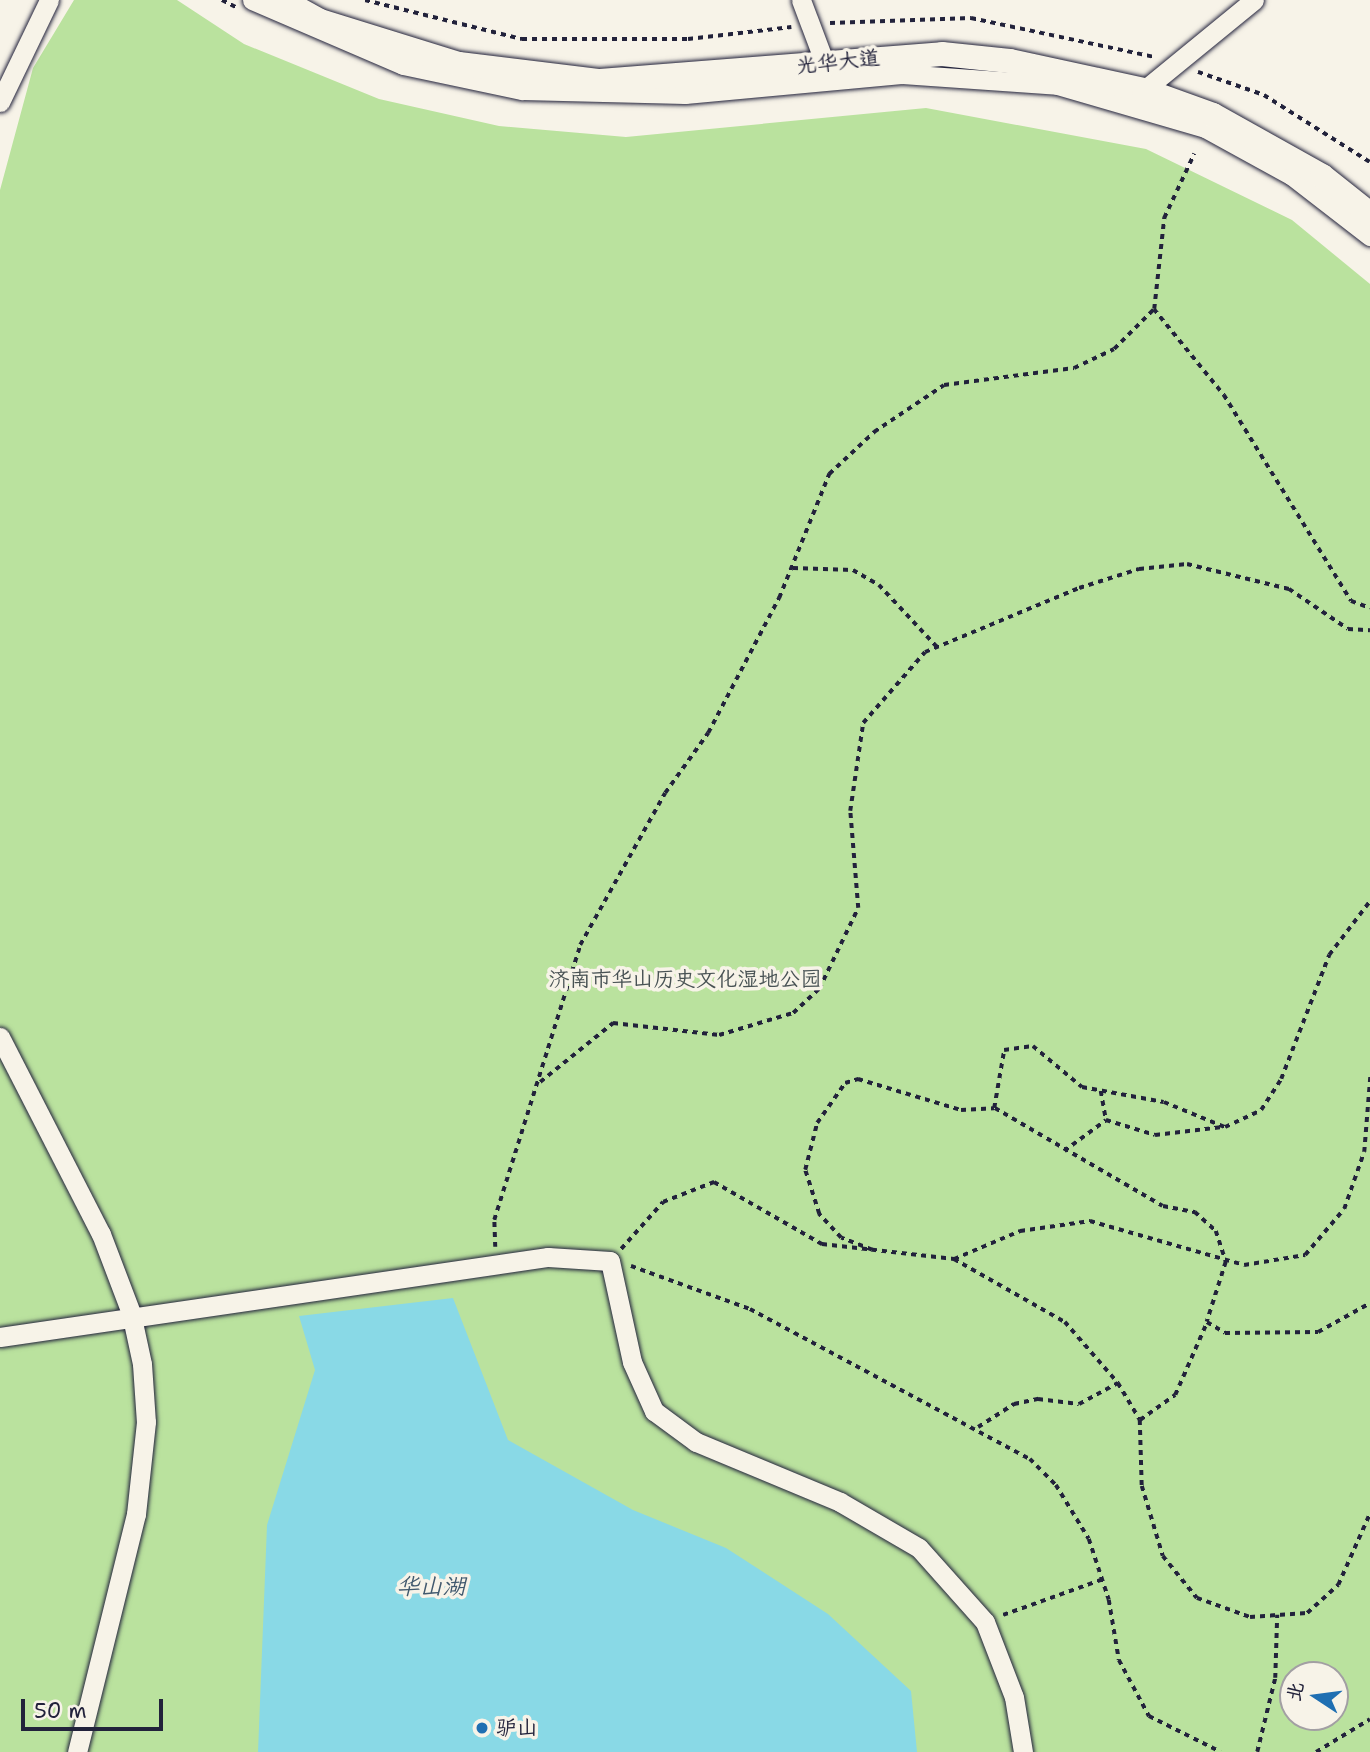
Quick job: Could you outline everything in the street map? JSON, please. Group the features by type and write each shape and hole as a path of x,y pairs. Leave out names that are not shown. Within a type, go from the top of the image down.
{"main road":[{"name":"光华大道","path":"282,0 386,43 525,74 664,79 942,54 1010,61 1144,90 1274,146 1370,214"}],"street":[{"path":"0,102 49,0"},
{"path":"801,0 825,64"},
{"path":"1144,90 1254,0"},
{"path":"248,6 403,65 535,92 685,94 901,75 1057,85 1205,128 1291,174 1370,236"},
{"path":"0,1037 101,1234 131,1313 146,1422 136,1514 78,1752"},
{"path":"0,1337 131,1313 548,1257 610,1261 629,1351 654,1411 696,1443 840,1502 919,1548 985,1622 1014,1697 1023,1752"}],"path":[{"path":"222,0 248,6"},
{"path":"365,0 468,28"},
{"path":"496,1264 494,1220 580,944 664,793 708,733 793,568 829,474 874,432 944,385 1074,368 1114,349 1154,309 1164,218 1194,154"},
{"path":"1154,309 1224,395 1351,600 1370,608"},
{"path":"538,1084 613,1023 719,1035 793,1013 819,989 858,908 850,811 863,723 937,647 1079,588 1139,569 1187,564 1289,589 1348,629 1370,630"},
{"path":"793,568 853,570 878,585 937,647"},
{"path":"1106,1120 1155,1135 1225,1127 1261,1110 1281,1080 1329,955 1370,901"},
{"path":"994,1108 1004,1050 1033,1046 1082,1087 1164,1102 1225,1127"},
{"path":"954,1259 1020,1231 1090,1221 1226,1262 1306,1255 1344,1209 1364,1152 1370,1077"},
{"path":"881,1254 841,1238 819,1214 805,1170 817,1123 845,1083 858,1079 961,1110 994,1108 1163,1206 1195,1212 1216,1231 1226,1262 1207,1322 1175,1395 1140,1420"},
{"path":"1101,1091 1106,1120"},
{"path":"1064,1151 1106,1120"},
{"path":"1221,1752 1149,1716 1119,1660 1102,1580 1089,1539 1056,1485 1030,1459 978,1427 750,1309 665,1274 610,1261 663,1202 714,1182 822,1244 881,1254 954,1259 1065,1322 1118,1383 1140,1420 1142,1486 1163,1556 1196,1598 1250,1617 1307,1613 1338,1585 1370,1513"},
{"path":"1207,1322 1225,1333 1318,1332 1370,1303"},
{"path":"978,1427 1014,1404 1038,1399 1079,1404 1118,1383"},
{"path":"985,1622 1102,1580"},
{"path":"1257,1752 1275,1678 1277,1615"},
{"path":"1317,1752 1370,1719"}],"green space":[{"name":"济南市华山历史文化湿地公园","path":"74,0 177,0 244,44 379,99 499,126 626,137 926,108 1146,149 1292,220 1370,284 1370,1752 0,1752 0,190 33,68"}],"water":[{"name":"华山湖","path":"453,1298 508,1440 633,1510 726,1548 828,1614 911,1691 917,1752 258,1752 267,1525 315,1370 299,1316"}],"place":[{"name":"驴山","path":"482,1728"}]}
